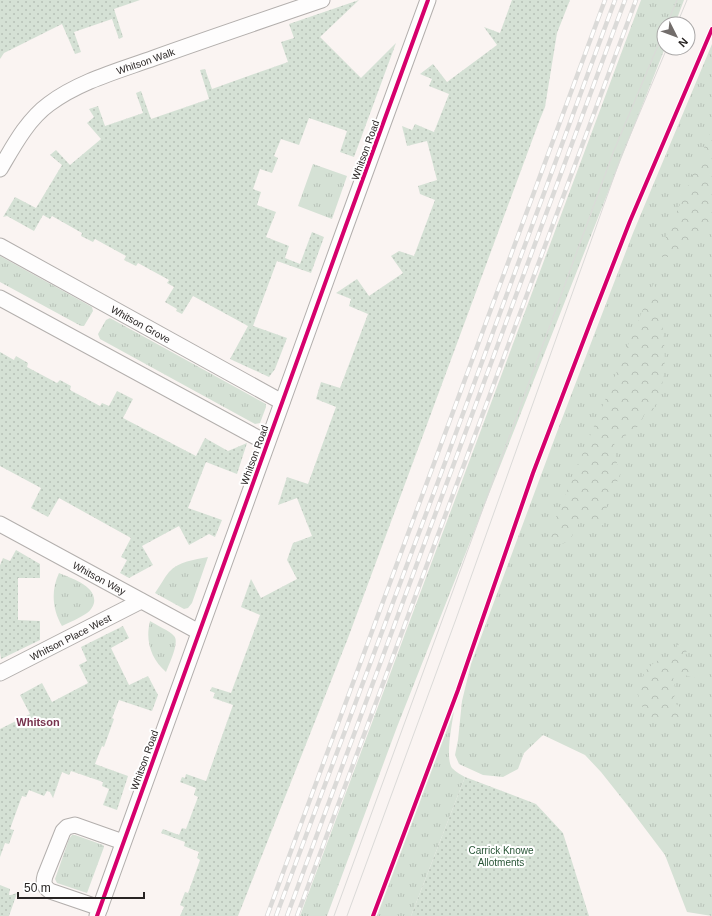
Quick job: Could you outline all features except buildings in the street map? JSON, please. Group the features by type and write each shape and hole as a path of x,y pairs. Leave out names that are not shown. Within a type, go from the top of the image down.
{"street":[{"name":"Whitson Walk","path":"0,169 22,133 36,117 48,105 79,86 225,33 322,0"},
{"name":"Whitson Road","path":"123,842 75,825 67,827 45,876 45,886 50,891 98,912 428,0"},
{"name":"Whitson Grove","path":"0,246 282,402"},
{"path":"0,298 267,443"},
{"name":"Whitson Way","path":"0,524 199,632"},
{"name":"Whitson Place West","path":"0,673 142,601"}],"green space":[{"path":"0,0 140,0 114,9 123,37 119,39 112,19 74,32 81,52 75,54 62,24 4,53 0,59"},
{"path":"359,0 320,37 361,78 396,43 354,157 340,152 347,131 309,118 299,145 281,139 274,156 278,158 272,173 260,169 253,189 261,192 257,205 276,212 266,237 289,246 285,258 300,264 312,232 324,237 311,273 277,261 253,326 287,338 275,369 269,377 230,359 248,326 193,296 182,314 176,311 177,309 165,302 174,287 167,283 169,280 138,263 136,266 124,260 126,256 95,239 93,242 81,236 82,233 52,216 50,219 43,215 34,231 7,216 3,217 15,197 36,208 62,165 50,155 56,150 70,165 101,139 87,123 94,117 89,109 98,106 105,126 143,113 136,93 141,91 151,119 209,99 200,70 205,69 212,89 288,62 281,42 294,38 289,24"},
{"path":"512,0 570,0 557,33 545,107 348,638 238,916 180,916 184,907 180,905 185,892 188,893 200,860 197,858 199,852 184,846 185,842 161,833 163,829 179,835 182,828 186,829 198,797 194,795 196,788 180,782 182,777 185,778 186,774 206,781 233,705 213,698 215,693 210,691 212,687 231,693 260,615 241,607 251,579 261,598 297,579 287,560 293,543 312,536 297,498 278,505 287,477 308,484 336,407 316,399 321,382 340,388 368,314 349,306 351,299 336,293 357,279 369,296 403,273 391,256 399,251 414,256 435,200 420,194 418,186 437,180 427,141 407,146 402,126 412,130 415,124 434,132 449,94 429,86 432,79 420,74 433,64 447,82 497,45 484,27 500,33"},
{"path":"641,0 684,0 678,16 656,16 656,56 662,56 397,727 327,916 300,916"},
{"path":"712,44 712,916 687,912 665,855 601,772 585,755 543,735 524,753 518,769 503,777 483,775 459,764 455,755 462,701 471,664 633,233"},
{"path":"712,129 712,228 704,232 681,253 670,257 658,256"},
{"path":"313,164 347,176 332,219 298,206"},
{"path":"0,256 92,307 93,311 84,326 81,326 0,282"},
{"path":"654,283 661,314 664,349 664,367 658,399 651,413 645,412 640,425 621,439 614,442 617,464 621,472 607,504 605,522 601,527 593,521 587,513 582,518 568,541 556,544 546,541"},
{"path":"110,318 266,404 260,423 255,424 100,339 98,334 106,320"},
{"path":"0,352 14,360 16,356 28,363 27,367 57,383 60,380 71,386 70,390 100,406 102,403 109,406 117,391 133,399 123,418 196,456 205,438 228,451 247,443 237,474 206,462 188,508 222,520 215,537 209,534 189,545 179,526 142,546 153,565 129,578 120,573 127,560 121,557 131,538 59,498 48,517 31,508 41,488 0,466"},
{"path":"16,550 40,564 40,578 18,578 18,620 40,621 40,640 1,659 0,565 3,558 10,561"},
{"path":"208,557 192,603 188,608 184,609 155,593 167,574 177,565"},
{"path":"59,573 76,580 87,587 94,597 94,604 88,612 62,626 56,613 54,600 56,579"},
{"path":"150,621 169,632 176,639 166,672 156,661 150,649 148,636"},
{"path":"123,626 129,638 111,648 129,685 148,676 158,695 152,711 119,700 104,747 102,746 95,764 128,776 117,810 103,805 109,789 102,786 103,782 71,771 69,775 62,772 53,798 50,792 47,791 44,796 29,790 26,797 22,796 10,829 14,830 9,844 5,843 0,857 0,729 30,714 20,695 42,683 52,702 88,683 79,665 87,661 81,647"},
{"path":"682,640 690,645 685,654 689,662 698,668 694,678 681,674 673,677 676,694 671,701 679,706 683,715 673,720 656,722 640,704 638,693 645,671 656,661 678,657 677,645"},
{"path":"454,711 449,749 450,763 452,768 465,777 411,916 377,916"},
{"name":"Carrick Knowe Allotments","path":"465,777 536,804 563,833 589,916 411,916"},
{"path":"72,835 103,845 104,847 87,893 57,883 55,879 69,839"},
{"path":"0,885 10,889 9,895 17,893 9,916 0,916"}],"tram line":[{"path":"670,16 677,0"},
{"path":"680,16 687,0"},
{"path":"334,916 613,153 656,50"},
{"path":"347,916 456,619 621,157 664,56"}],"railway":[{"path":"267,916 605,0"},
{"path":"276,916 615,0"},
{"path":"287,916 625,0"},
{"path":"297,916 636,0"}],"cycle path":[{"path":"97,916 428,0"},
{"path":"373,916 458,690 533,473 591,321 630,221 712,29"}],"district":[{"name":"Whitson","path":"38,722"}]}
